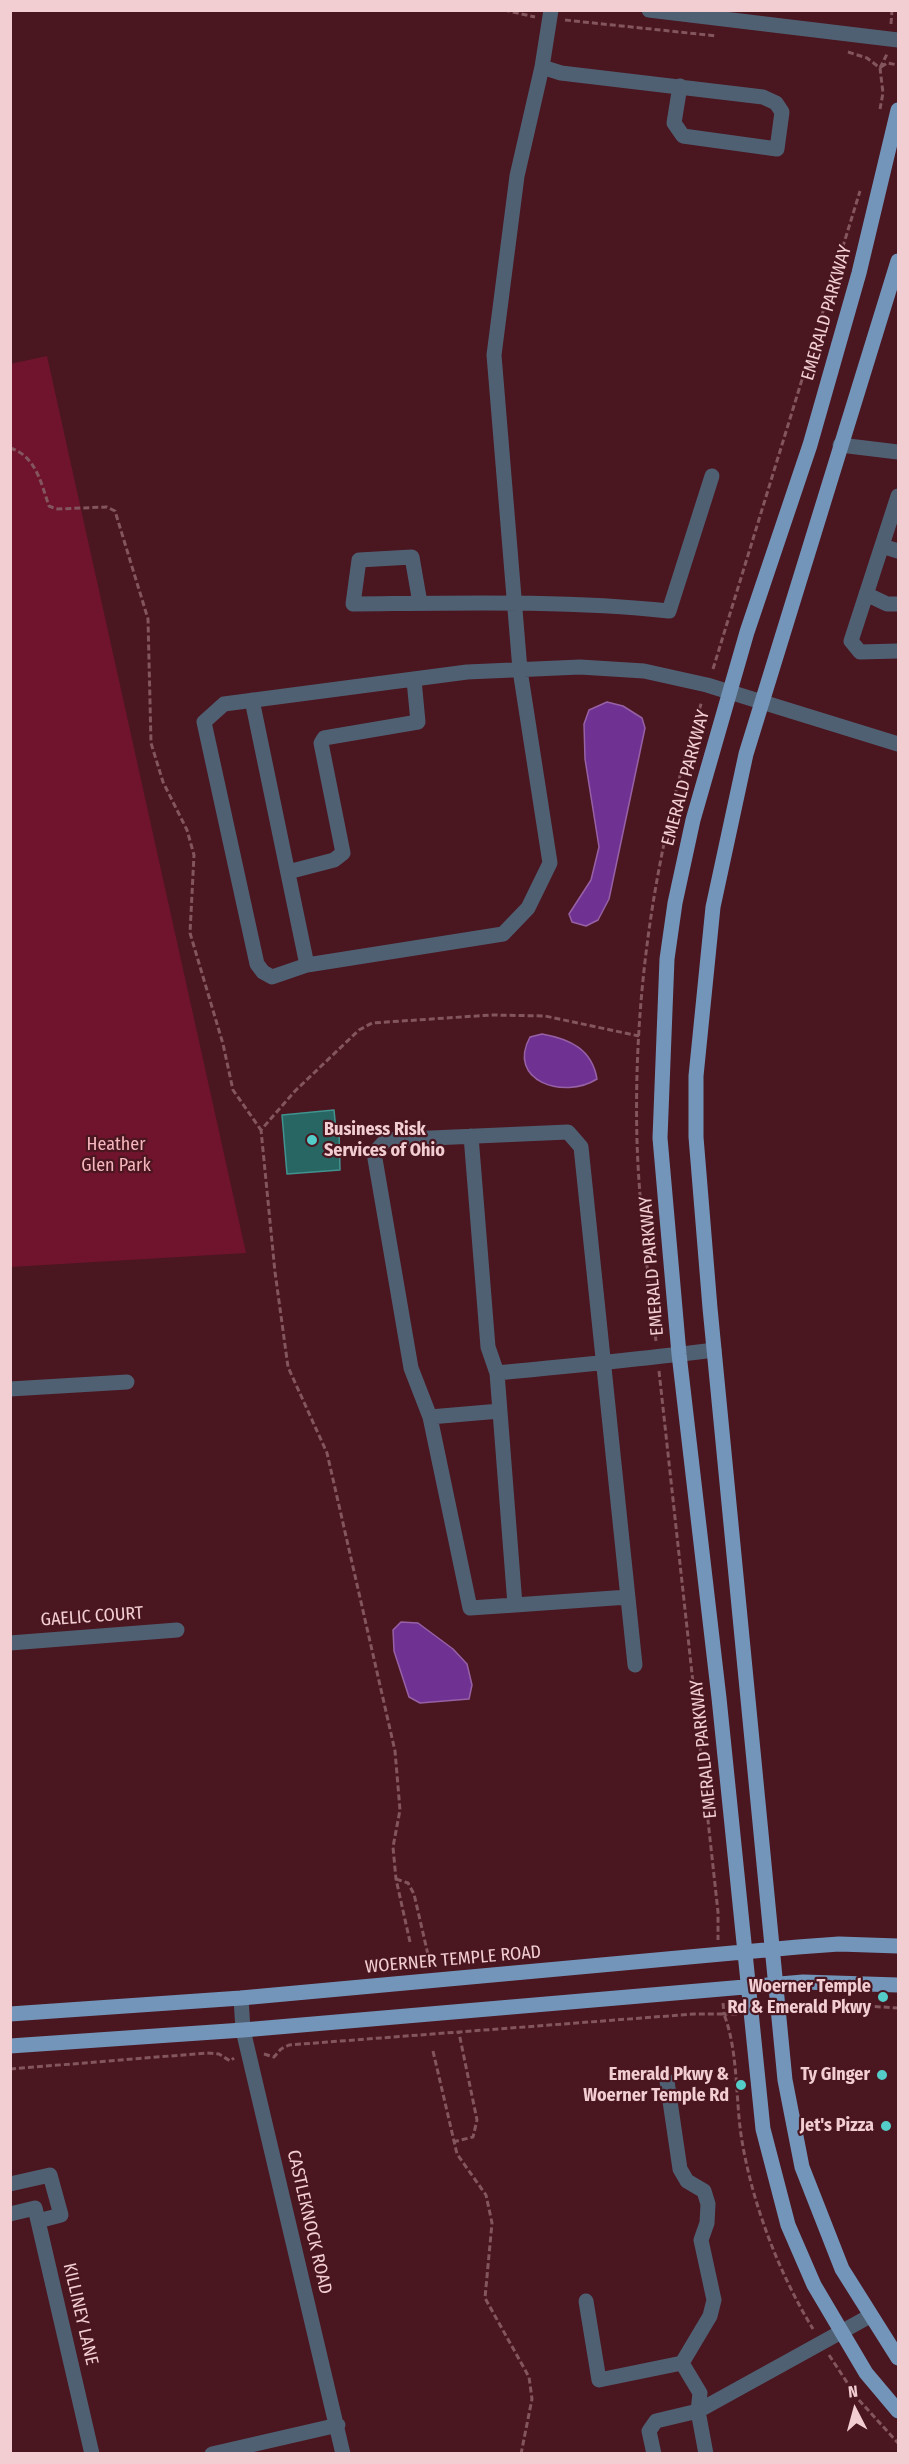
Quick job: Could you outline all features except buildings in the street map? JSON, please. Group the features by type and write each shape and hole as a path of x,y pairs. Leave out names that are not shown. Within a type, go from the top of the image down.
{"main road":[{"name":"EMERALD PARKWAY","path":"898,110 859,273 810,445 729,692 693,820 675,903 666,970 660,1138 679,1354 719,1698 763,2129 788,2225 814,2285 866,2373 898,2411"},
{"path":"898,261 760,701 746,754 713,907 699,1022 696,1137 714,1350 785,2080 802,2167 842,2269 898,2358"},
{"name":"WOERNER TEMPLE ROAD","path":"10,2014 241,1998 839,1944 898,1946"},
{"path":"10,2046 243,2030 776,1984 840,1982 898,1985"}],"street":[{"path":"551,10 542,67 517,176 494,355 520,670 550,863 528,908 503,934 307,965 272,977 256,964 204,722 224,704 467,672 520,670 580,668 644,671 729,692 898,744"},
{"path":"650,10 898,40"},
{"path":"542,67 561,72 680,86 763,97 776,103 782,112 777,149 683,136 674,123 680,86"},
{"path":"840,445 898,452"},
{"path":"420,603 412,557 359,561 353,604 420,603 479,601 516,605 669,611 712,476"},
{"path":"898,499 851,641 860,652 898,651"},
{"path":"882,546 898,551"},
{"path":"866,594 887,604 898,604"},
{"path":"288,872 334,860 343,853 321,743 324,738 418,722 414,680"},
{"path":"252,700 307,965"},
{"path":"628,1597 470,1608 430,1417 411,1368 374,1153 386,1140 568,1132 581,1147 603,1363 628,1597 635,1665"},
{"path":"471,1136 488,1347 497,1373 515,1605"},
{"path":"497,1373 714,1350"},
{"path":"10,1389 127,1382"},
{"path":"430,1417 500,1411"},
{"name":"GAELIC COURT","path":"10,1643 177,1630"},
{"name":"CASTLEKNOCK ROAD","path":"241,1998 243,2030 344,2454"},
{"path":"586,2301 599,2380 682,2363 710,2316 714,2300 701,2240 707,2223 708,2205 704,2191 687,2181 680,2169 667,2081"},
{"path":"50,2175 61,2215 38,2221 35,2208 14,2213 10,2185 50,2175"},
{"name":"KILLINEY LANE","path":"38,2221 92,2454"},
{"path":"654,2454 649,2432 656,2421 698,2411 843,2333 870,2316"},
{"path":"682,2363 700,2393 698,2411 706,2454"},
{"path":"212,2454 338,2425"}],"path":[{"path":"880,68 887,63 898,65"},
{"path":"10,448 25,453 37,472 49,506 56,509 106,507 114,511 148,619 151,743 155,759 187,830 194,855 190,933 224,1044 233,1090 261,1130 275,1272 288,1367 327,1453 395,1751 400,1810 393,1847 396,1878 410,1942"},
{"path":"261,1130 295,1091 359,1030 372,1023 491,1016 545,1016 639,1036"},
{"path":"396,1878 408,1883 414,1894 429,1959"},
{"path":"806,2010 850,2005 898,2008"},
{"path":"264,2054 274,2057 280,2049 289,2045 694,2013 724,2014 731,2039 742,2142 754,2193 782,2268 822,2343 858,2399 898,2443"},
{"path":"453,2142 473,2137 477,2120 459,2033"},
{"path":"433,2051 457,2154 486,2195 492,2223 485,2298 529,2377 532,2399 522,2454"},
{"path":"10,2069 207,2053 219,2054 230,2061 239,2055"}],"green space":[{"name":"Heather Glen Park","path":"47,356 246,1253 11,1267 10,364"}],"shaded area":[{"path":"607,702 623,706 642,718 645,728 609,899 598,920 586,926 572,922 569,914 591,880 599,847 585,759 584,724 589,710"},
{"path":"542,1034 562,1039 578,1047 590,1060 597,1079 584,1085 555,1087 532,1075 526,1065 525,1052 530,1037"},
{"path":"401,1622 418,1623 453,1649 467,1664 472,1685 469,1699 420,1703 409,1697 394,1651 393,1630"}],"place":[{"name":"Business Risk Services of Ohio","path":"312,1140"},
{"name":"Woerner Temple Rd & Emerald Pkwy","path":"883,1997"},
{"name":"Ty GInger","path":"882,2075"},
{"name":"Emerald Pkwy & Woerner Temple Rd","path":"741,2085"},
{"name":"Jet's Pizza","path":"886,2126"}]}
